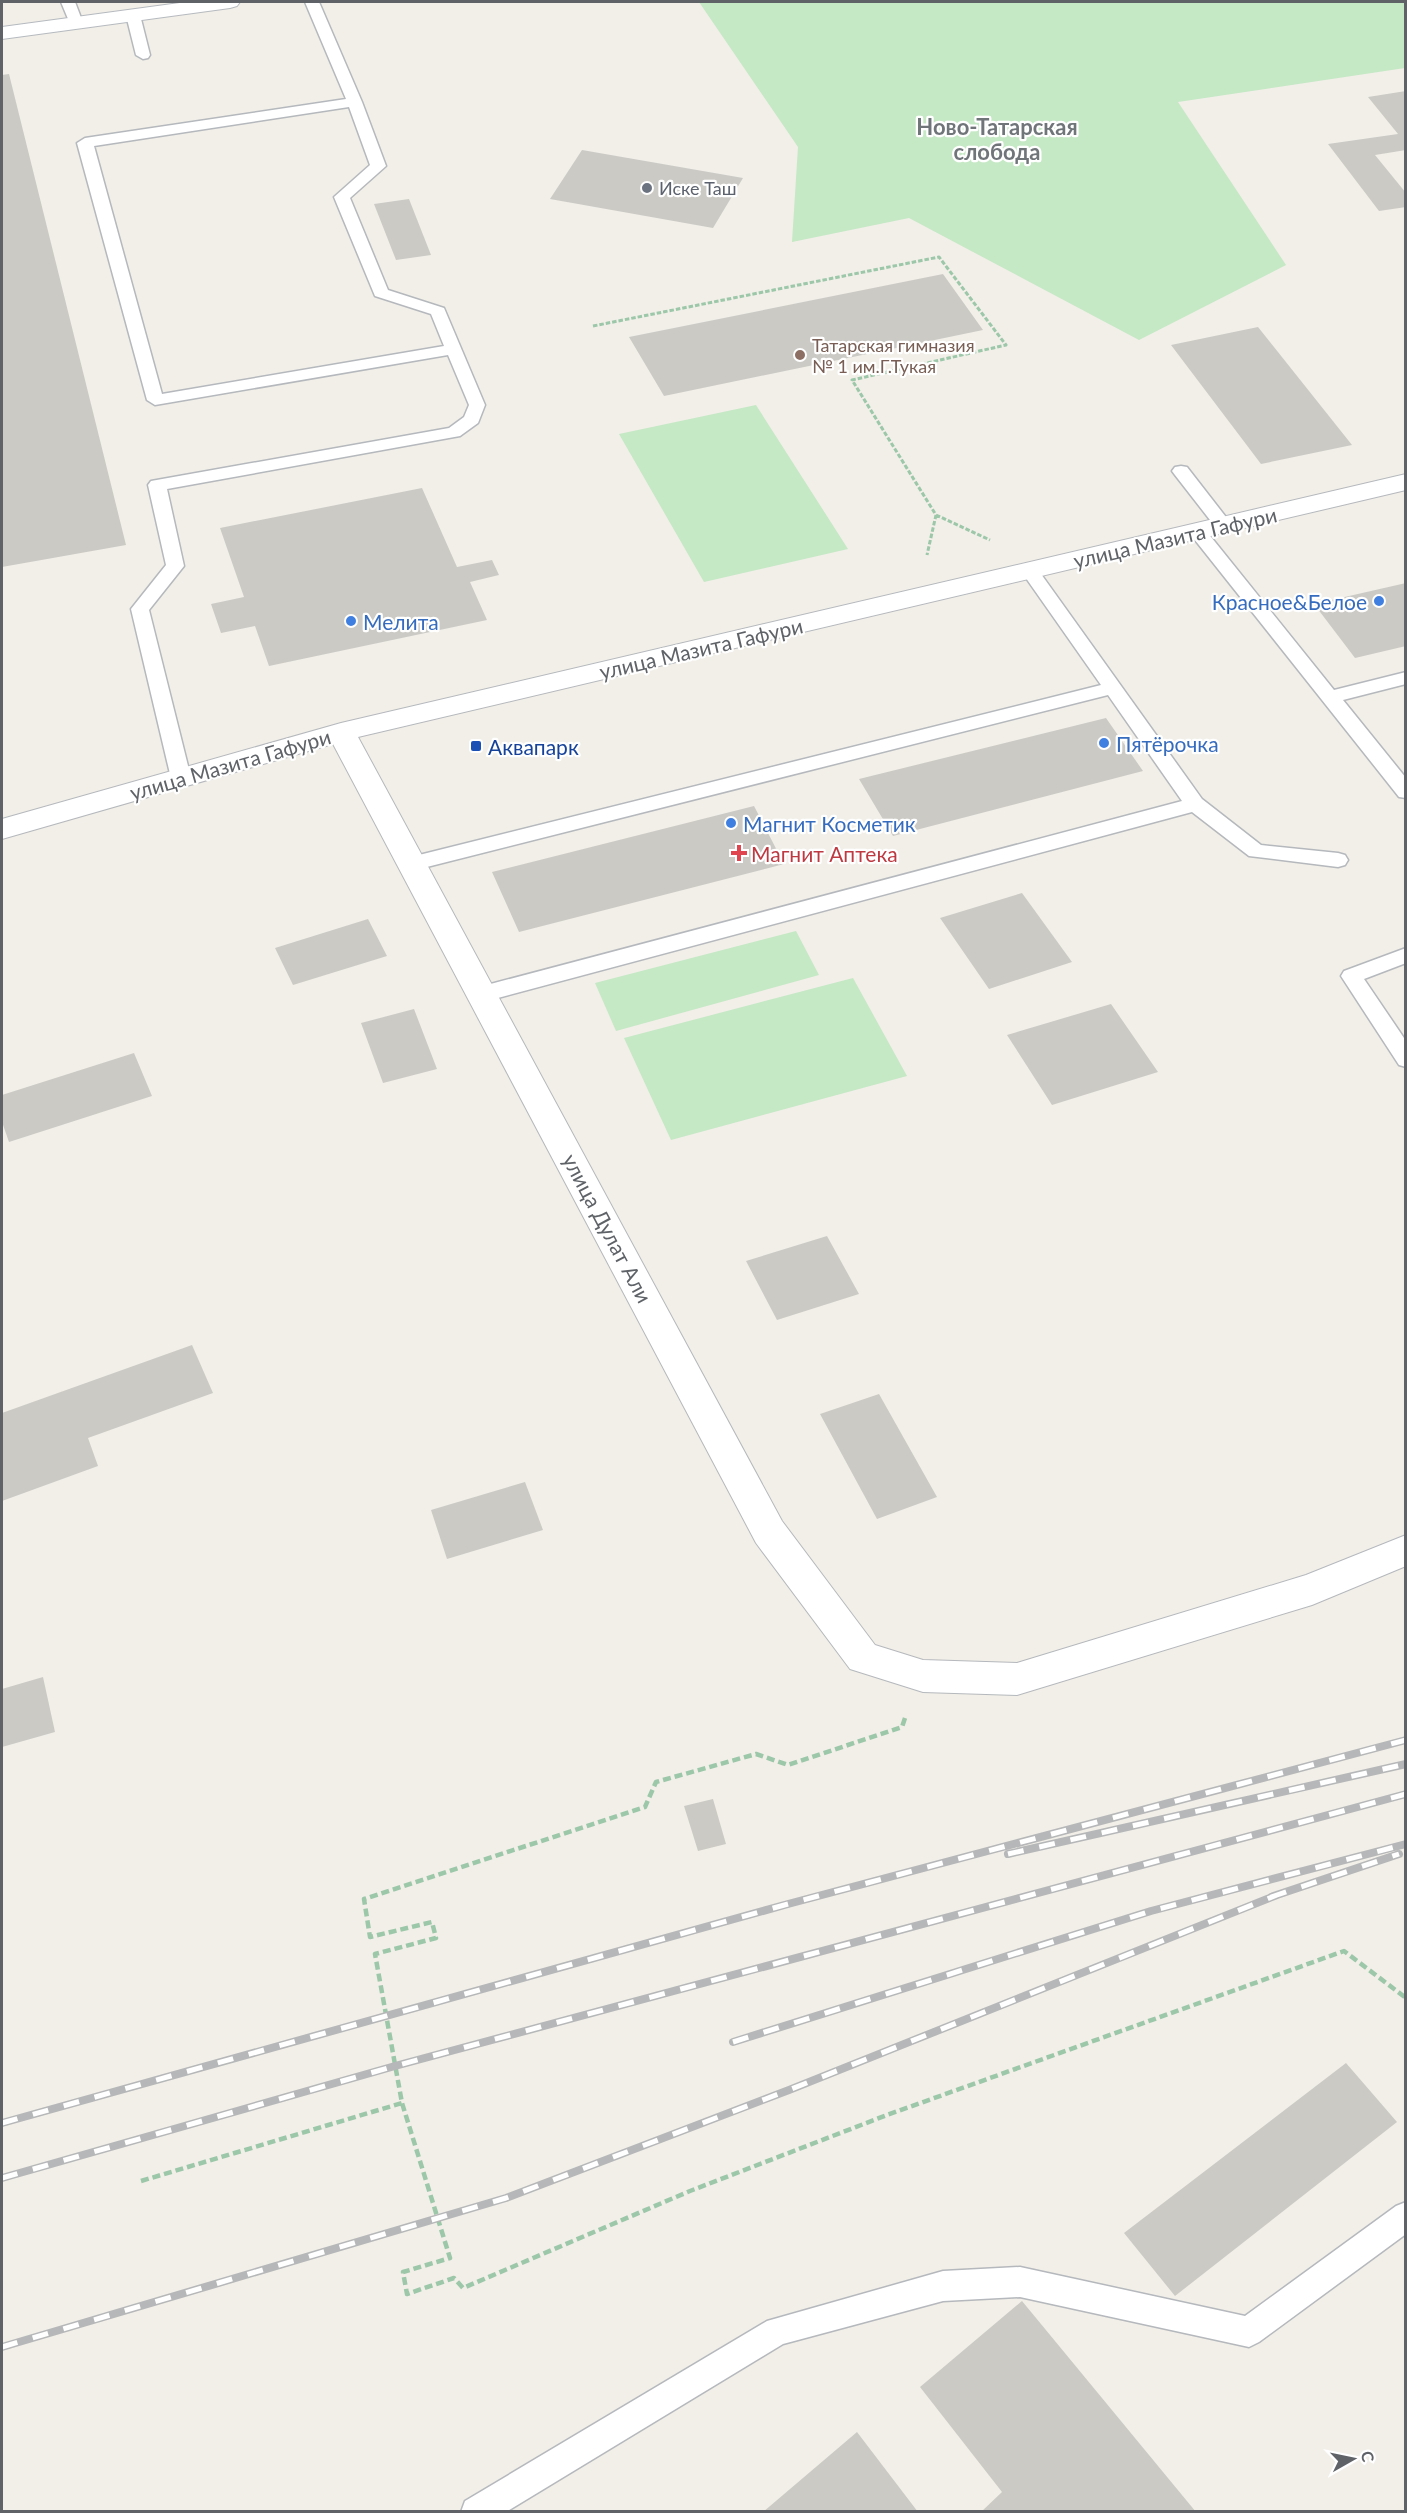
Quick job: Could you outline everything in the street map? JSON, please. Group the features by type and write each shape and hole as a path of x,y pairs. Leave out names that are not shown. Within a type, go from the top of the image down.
{"street":[{"path":"2,33 230,2"},
{"name":"улица Мазита Гафури","path":"2,829 341,732 1406,482"},
{"name":"улица Дулат Али","path":"341,732 769,1532 863,1658 923,1676 1017,1679 1312,1589 1406,1550"}],"lane":[{"path":"68,2 76,23"},
{"path":"182,778 140,609 176,566 157,485 454,432 472,418 477,405 438,311 381,293 342,197 378,166 355,102 312,2"},
{"path":"133,15 143,55"},
{"path":"355,102 85,143 155,400 454,349"},
{"path":"1181,471 1210,528 1330,697 1406,792"},
{"path":"1030,570 1195,804 1256,851 1338,860"},
{"path":"1330,697 1406,678"},
{"path":"411,864 1112,688"},
{"path":"1385,766 1406,766"},
{"path":"483,994 1195,804"},
{"path":"1406,955 1351,976 1406,1059"},
{"path":"476,2511 777,2331 943,2286 1020,2282 1249,2332 1406,2216"}],"path":[{"path":"593,326 939,257 1006,345 852,380 936,515 999,544"},
{"path":"926,558 936,515"},
{"path":"923,1676 902,1726 788,1765 756,1754 656,1782 645,1807 364,1899 370,1938 432,1922 436,1938 375,1954 402,2103 450,2258 403,2272 407,2294 454,2278 462,2288 690,2192 887,2115 1344,1951 1406,1998"},
{"path":"141,2181 402,2103"}],"green space":[{"path":"699,2 1405,2 1405,68 1178,102 1286,265 1139,340 909,218 792,242 798,147"},
{"path":"756,405 848,549 704,582 619,434"},
{"path":"796,931 819,975 616,1031 595,983"},
{"path":"853,978 907,1076 671,1140 624,1038"}],"building":[{"path":"9,74 126,545 2,567 2,75"},
{"path":"1406,91 1406,150 1375,155 1406,193 1406,207 1379,211 1328,144 1398,134 1368,97"},
{"name":"Иске Таш","path":"582,150 743,178 713,228 550,199"},
{"path":"409,199 431,255 396,260 374,204"},
{"path":"943,274 983,330 664,396 629,337"},
{"path":"1258,327 1352,445 1261,464 1171,345"},
{"path":"422,488 457,567 492,560 499,575 470,582 487,620 269,666 255,626 221,633 211,604 244,597 220,528"},
{"path":"1406,583 1406,646 1355,658 1314,604"},
{"path":"1106,718 1143,771 893,836 859,779"},
{"path":"754,806 784,864 519,932 492,872"},
{"path":"1022,893 1072,962 989,989 940,918"},
{"path":"368,919 387,956 293,985 275,948"},
{"path":"1111,1004 1158,1072 1052,1105 1007,1035"},
{"path":"414,1009 437,1069 383,1083 361,1023"},
{"path":"134,1053 152,1096 9,1142 2,1122 2,1095"},
{"path":"827,1236 859,1294 777,1320 746,1261"},
{"path":"192,1345 213,1393 88,1438 98,1466 2,1501 2,1413"},
{"path":"879,1394 937,1497 877,1519 820,1414"},
{"path":"525,1482 543,1530 447,1559 431,1510"},
{"path":"43,1677 55,1732 2,1747 2,1689"},
{"path":"713,1799 726,1844 698,1851 684,1806"},
{"path":"1346,2063 1397,2122 1175,2296 1124,2233"},
{"path":"1022,2301 1196,2512 981,2512 1002,2492 920,2387"},
{"path":"857,2432 918,2512 763,2512"}],"railway":[{"path":"2,2123 788,1904 1406,1740"},
{"path":"1008,1854 1406,1764"},
{"path":"2,2178 395,2066 1406,1794"},
{"path":"733,2042 1151,1911 1406,1844"},
{"path":"1271,1897 1399,1854"},
{"path":"2,2347 506,2198 789,2090 1277,1895"}],"place":[{"name":"Иске Таш","path":"647,188"},
{"name":"Татарская гимназия № 1 им.Г.Тукая","path":"800,355"},
{"name":"Красное&Белое","path":"1379,601"},
{"name":"Мелита","path":"351,621"},
{"name":"Пятёрочка","path":"1104,743"},
{"name":"Аквапарк","path":"476,746"},
{"name":"Магнит Косметик","path":"731,823"},
{"name":"Магнит Аптека","path":"739,853"}],"district":[{"name":"Ново-Татарская слобода","path":"997,138"}]}
